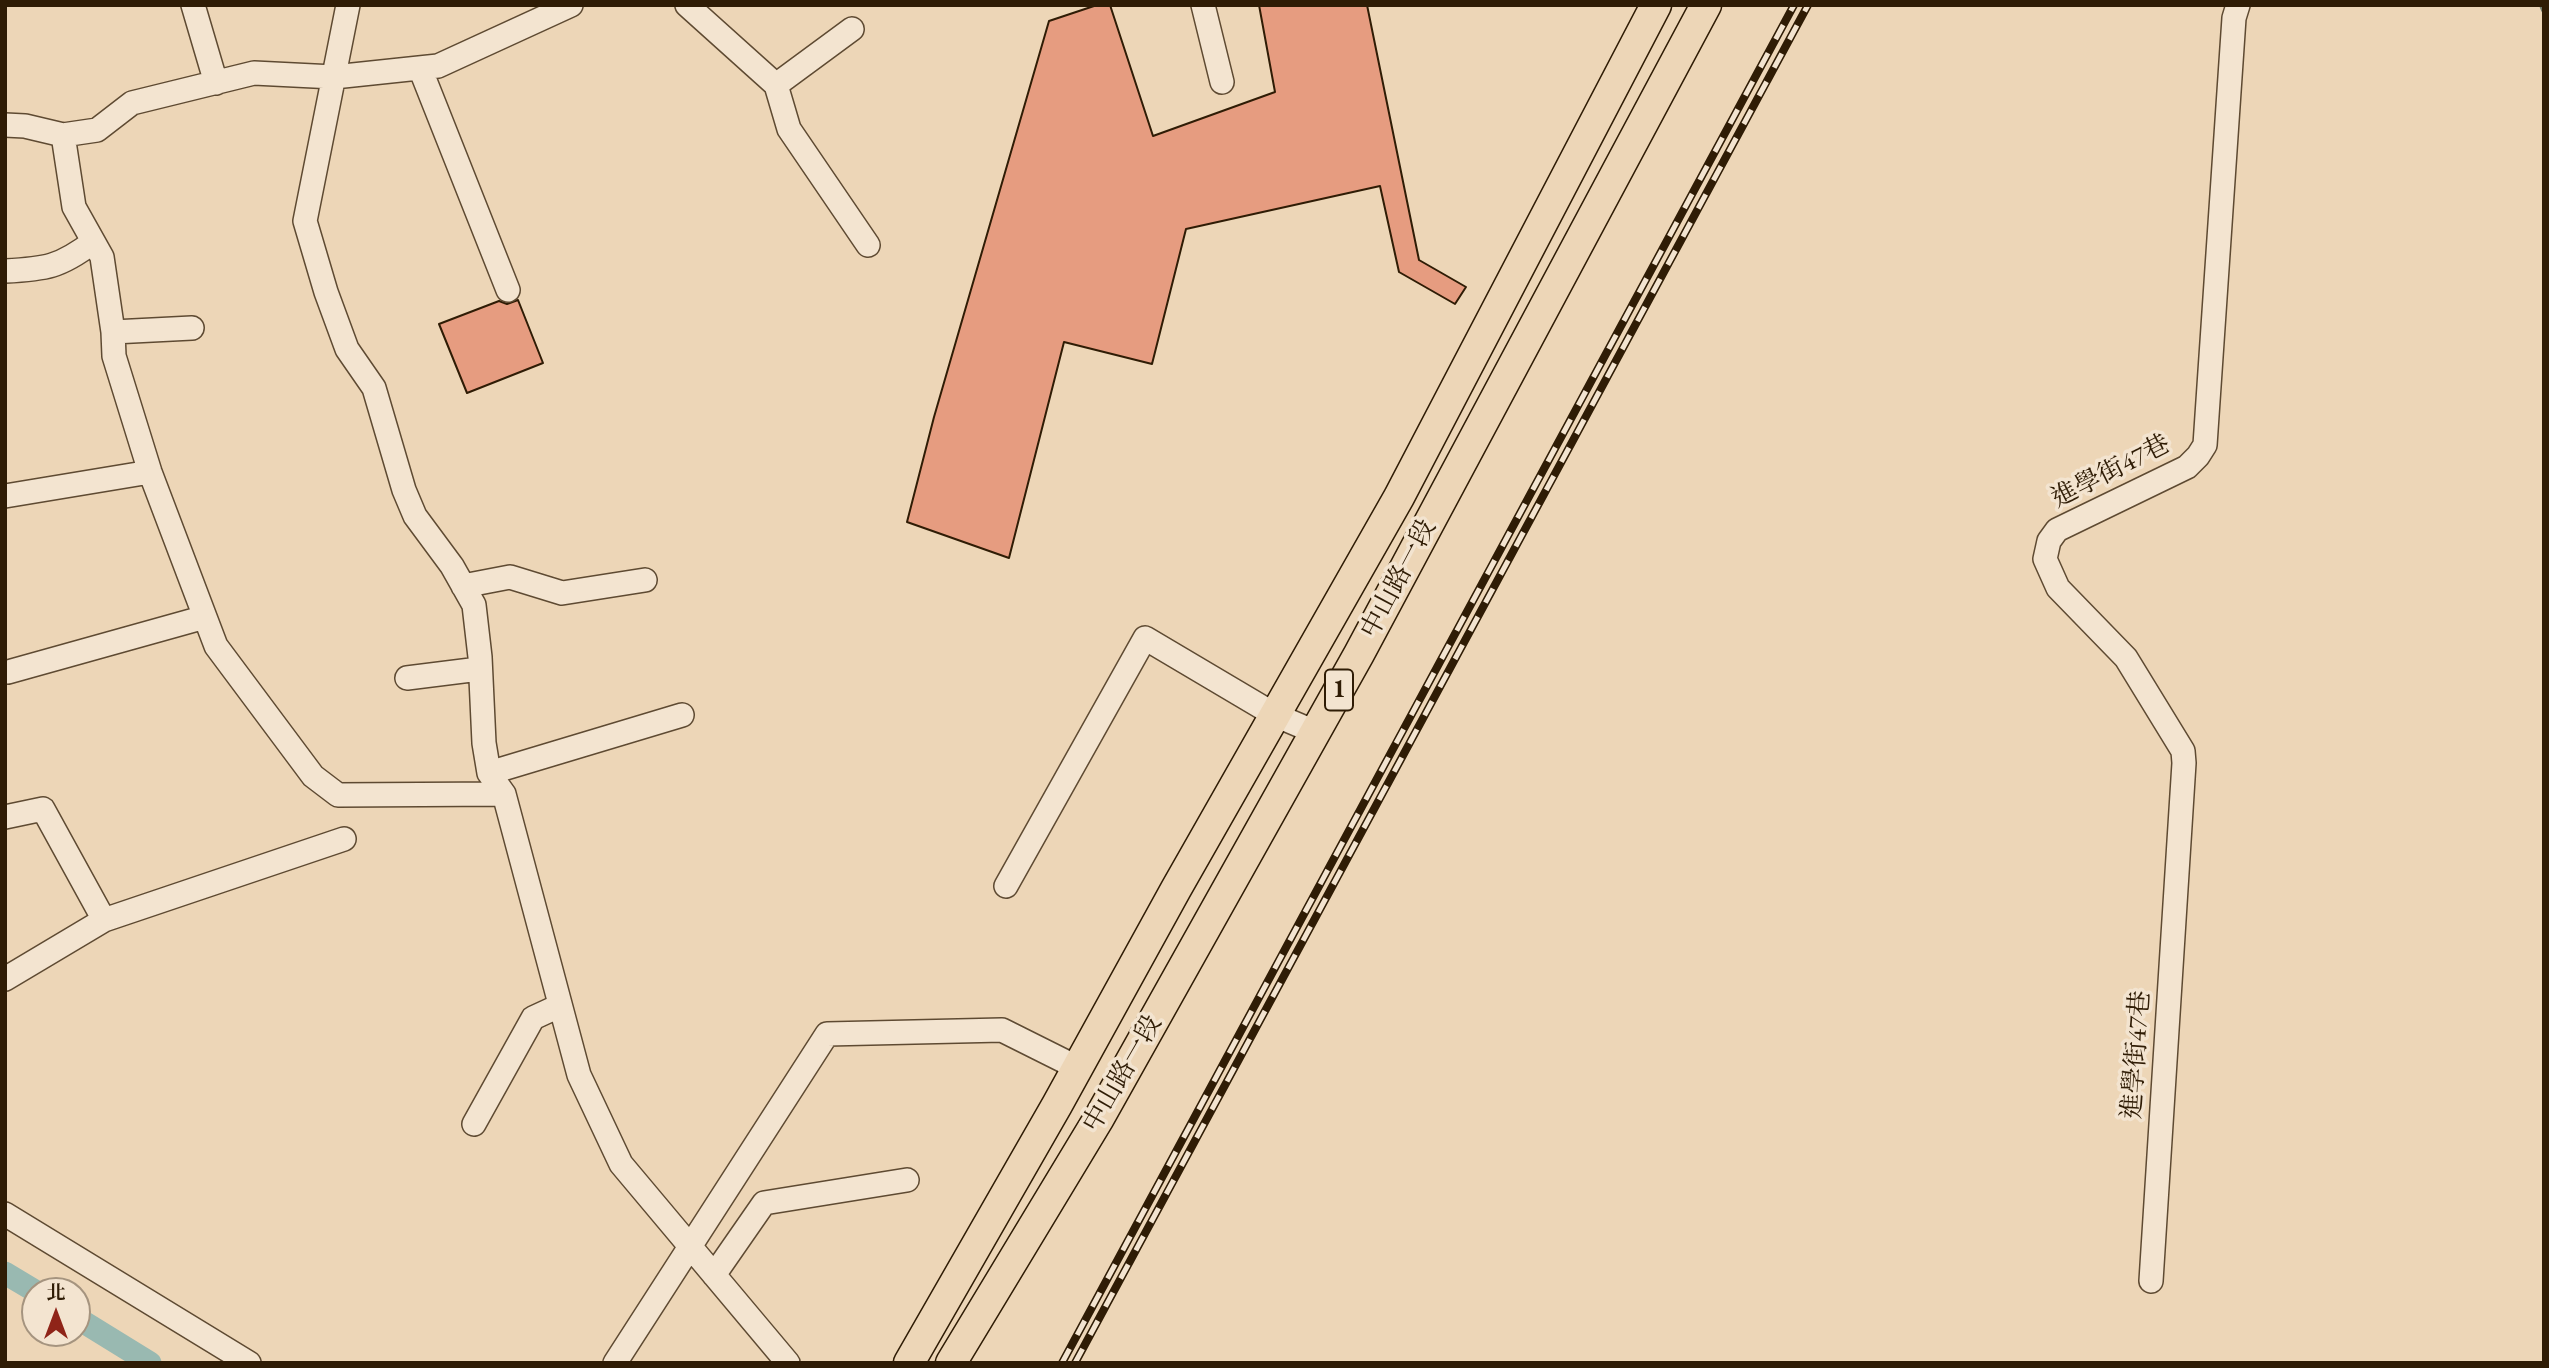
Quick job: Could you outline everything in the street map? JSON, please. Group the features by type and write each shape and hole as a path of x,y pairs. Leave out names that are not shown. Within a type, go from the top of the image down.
{"main road":[{"name":"中山路一段","path":"909,1363 1399,497 1656,5"},
{"name":"中山路一段","path":"951,1363 1099,1118 1315,732 1706,5"}],"street":[{"path":"193,5 216,83"},
{"path":"348,5 305,221 326,292 347,349 374,388 404,490 415,516 452,566 474,606 480,657 484,743 489,773 504,794 579,1075 621,1164 788,1363"},
{"path":"5,125 25,126 63,135 97,130 132,103 254,73 334,77 438,66 570,5"},
{"path":"687,5 776,85 789,129 868,245"},
{"path":"1203,5 1222,82"},
{"name":"進學街47巷","path":"2151,1282 2183,751 2126,659 2058,588 2045,559 2049,541 2057,530 2187,467 2199,456 2205,445 2234,18 2238,5"},
{"path":"776,85 852,29"},
{"path":"420,68 508,290"},
{"path":"63,135 74,207 102,257 114,356 150,472 216,646 313,776 338,795 504,794"},
{"path":"5,271 37,270 69,261 93,242"},
{"path":"113,332 192,328"},
{"path":"5,496 150,472"},
{"path":"463,586 510,577 562,593 645,580"},
{"path":"8,672 205,617"},
{"path":"1006,886 1145,638 1275,715 1315,732"},
{"path":"407,678 479,669"},
{"path":"489,773 682,715"},
{"path":"5,817 43,809 104,920"},
{"path":"5,979 104,920 344,839"},
{"path":"474,1124 533,1018 559,1006"},
{"path":"615,1363 827,1034 1002,1030 1078,1068"},
{"path":"713,1275 764,1203 906,1180"},
{"path":"5,1214 249,1363"}],"building":[{"path":"1097,5 1110,5 1153,136 1275,92 1259,5 1367,5 1419,260 1466,287 1455,304 1399,272 1380,186 1186,229 1152,364 1064,342 1009,558 907,522 934,417 1049,21"},
{"path":"518,300 543,363 467,393 439,324 499,301 507,304"}],"waterway":[{"path":"2542,5 2544,10"},
{"path":"5,1273 21,1283"},
{"path":"91,1327 150,1363"}],"railway":[{"path":"1062,1363 1794,5"},
{"path":"1075,1363 1808,5"}]}
